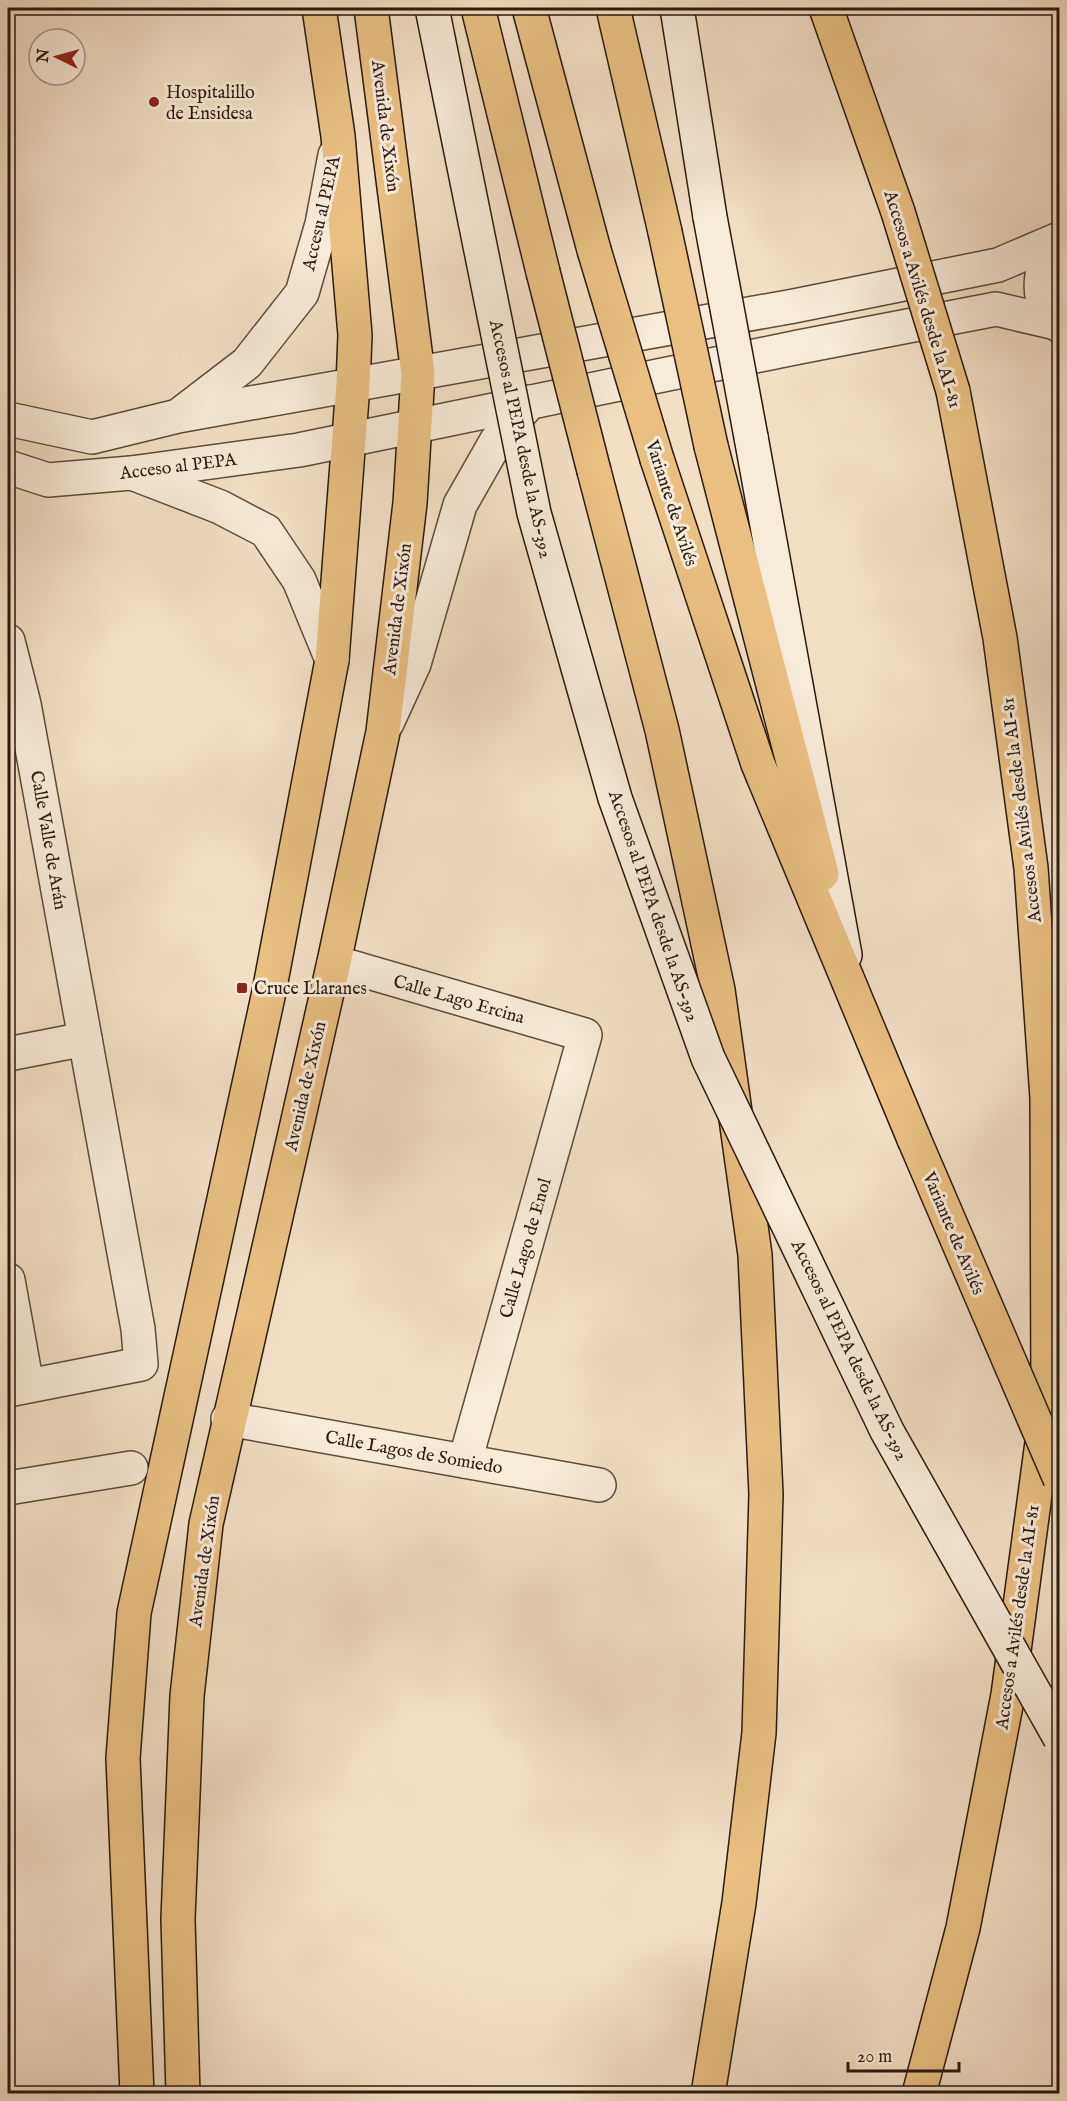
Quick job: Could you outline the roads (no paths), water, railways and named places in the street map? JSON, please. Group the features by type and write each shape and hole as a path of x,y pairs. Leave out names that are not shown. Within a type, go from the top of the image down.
{"main road":[{"path":"137,2094 123,1758 134,1613 270,992 332,660 355,335 338,136 319,8"},
{"name":"Avenida de Xixón","path":"183,2094 178,1919 188,1696 206,1524 228,1419 334,962 382,732 410,503 418,374 371,8"},
{"path":"478,8 543,272 662,730 718,990 755,1255 766,1494 759,1733 739,1903 708,2094"},
{"name":"Variante de Avilés","path":"530,8 594,250 657,459 758,764 1059,1479"},
{"name":"Variante de Avilés","path":"613,8 711,446 851,987"},
{"name":"Accesos a Avilés desde la AI-81","path":"826,8 898,212 953,391 1000,638 1032,868 1047,1098 1048,1398 1008,1695 963,1928 919,2094"}],"street":[{"name":"Accesos al PEPA desde la AS-392","path":"432,8 534,513 615,798 708,1058 887,1431 1059,1738"},
{"path":"677,8 710,217 851,987"},
{"path":"844,8 898,212"},
{"name":"Accesu al PEPA","path":"178,416 247,363 302,293 322,224 338,136"},
{"name":"Accesu al PEPA","path":"8,419 92,437 178,416 794,306 998,266 1059,239"},
{"path":"1058,325 1045,304 1041,281 1043,266 1059,239"},
{"name":"Acceso al PEPA","path":"8,467 48,480 130,473 299,450 996,309 1058,325"},
{"path":"382,732 414,664 460,505 497,440 530,402"},
{"path":"130,473 220,507 266,531 299,580 332,660"},
{"name":"Calle Valle de Arán","path":"8,641 16,705 85,1039 138,1329 141,1364 17,1388"},
{"name":"Calle Lago Ercina","path":"334,962 585,1035"},
{"name":"Calle Lago de Enol","path":"465,1461 585,1035"},
{"path":"8,1053 85,1039"},
{"path":"8,1280 17,1388"},
{"name":"Calle Lagos de Somiedo","path":"228,1419 599,1485"},
{"path":"8,1488 131,1468"}],"place":[{"name":"Hospitalillo de Ensidesa","path":"154,102"},
{"name":"Cruce Llaranes","path":"242,988"}]}
